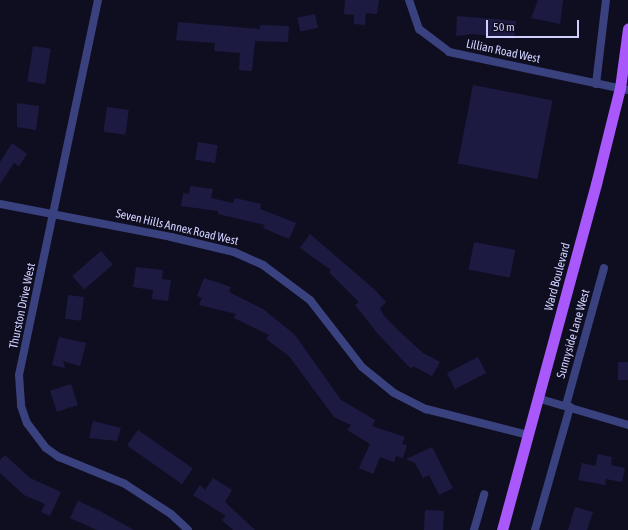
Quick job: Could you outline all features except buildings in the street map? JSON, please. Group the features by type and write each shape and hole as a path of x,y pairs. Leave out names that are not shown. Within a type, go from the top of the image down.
{"main road":[{"name":"Ward Boulevard","path":"502,530 537,398 624,89 628,29"}],"street":[{"name":"Thurston Drive West","path":"98,0 55,215 19,375 21,406 27,423 36,437 59,457 125,484 171,514 188,530"},
{"name":"Lillian Road West","path":"409,0 419,30 449,52 624,89"},
{"path":"596,84 606,0"},
{"name":"Seven Hills Annex Road West","path":"0,204 171,237 234,252 263,265 310,300 362,367 394,393 426,409 528,435"},
{"name":"Sunnyside Lane West","path":"536,530 604,268"},
{"path":"537,398 628,425"},
{"path":"474,530 484,494"}]}
